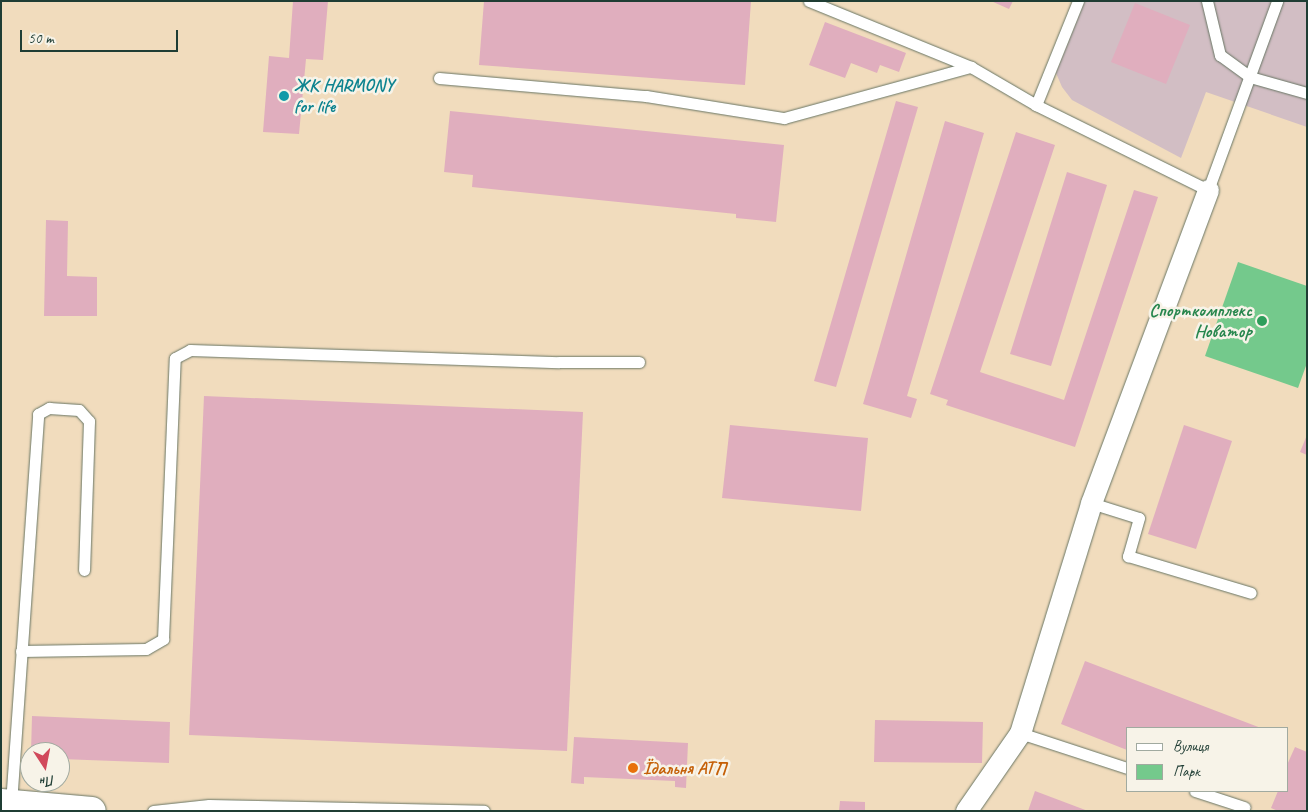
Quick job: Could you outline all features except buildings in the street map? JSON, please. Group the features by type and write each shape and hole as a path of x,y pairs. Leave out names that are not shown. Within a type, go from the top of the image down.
{"main road":[{"path":"6,804 78,810"}],"street":[{"path":"966,811 1020,733 1091,503 1208,190"}],"lane":[{"path":"809,1 971,67 1036,105 1208,190 1278,1"},
{"path":"1036,105 1078,1"},
{"path":"1207,1 1220,56 1250,77 1307,93"},
{"path":"440,78 646,96 784,118 971,67"},
{"path":"21,651 146,649 163,639 175,358 190,350 639,362"},
{"path":"6,804 21,651 38,414 49,408 79,410 89,422 84,570"},
{"path":"1091,503 1140,518 1128,556 1251,593"},
{"path":"1020,733 1126,768"},
{"path":"1198,792 1244,807"},
{"path":"153,811 209,805 484,811"}],"shaded area":[{"path":"1085,1 1307,1 1307,127 1206,92 1181,158 1072,100 1062,87 1056,73"}],"green space":[{"name":"Спорткомплекс Новатор","path":"1238,262 1307,286 1307,363 1298,388 1205,356"}],"place":[{"name":"ЖК HARMONY for life","path":"284,96"},
{"name":"Спорткомплекс Новатор","path":"1262,321"},
{"name":"Їдальня АТП","path":"633,768"}]}
